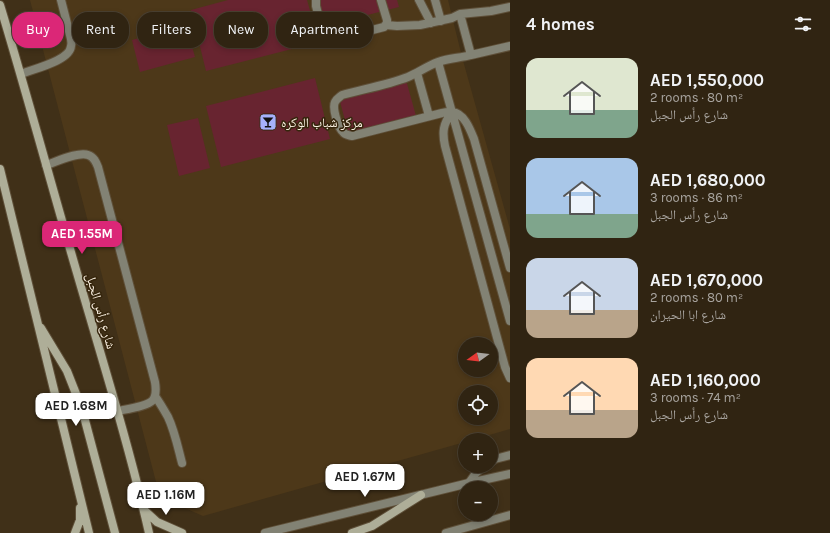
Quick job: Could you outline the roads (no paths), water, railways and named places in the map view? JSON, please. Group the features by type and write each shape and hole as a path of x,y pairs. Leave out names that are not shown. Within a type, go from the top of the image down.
{"main road":[{"name":"شارع رأس الجبل","path":"0,5 117,411 149,533"},
{"path":"0,169 89,533"},
{"path":"37,321 67,371 82,409 115,533"},
{"path":"352,533 372,526 421,495"},
{"path":"75,533 80,520 80,497"},
{"path":"144,510 157,522 182,533"}],"street":[{"path":"21,74 58,60 69,52 72,46 71,39 61,0"},
{"path":"316,0 316,6 323,33 329,39 337,39 384,27 386,25 408,26 431,23 456,16 510,8"},
{"path":"382,0 387,20 386,25"},
{"path":"419,0 431,23"},
{"path":"435,0 441,21"},
{"path":"456,16 471,55"},
{"path":"510,46 438,62 402,79 342,95 334,103 340,129 343,133 352,136 429,116 452,112 463,118 474,139 510,268"},
{"path":"438,62 510,321"},
{"path":"417,73 429,116"},
{"path":"452,112 444,123 443,138 505,368 510,378"},
{"path":"46,165 81,154 89,155 95,159 98,167 156,389 155,396 147,403 117,411"},
{"path":"155,396 168,418 182,463"},
{"path":"498,458 510,455"},
{"path":"470,481 476,473"},
{"path":"474,481 510,474"},
{"path":"265,533 458,485"},
{"path":"446,533 510,515"}],"place":[{"name":"مركز شباب الوكره","path":"268,122"}]}
